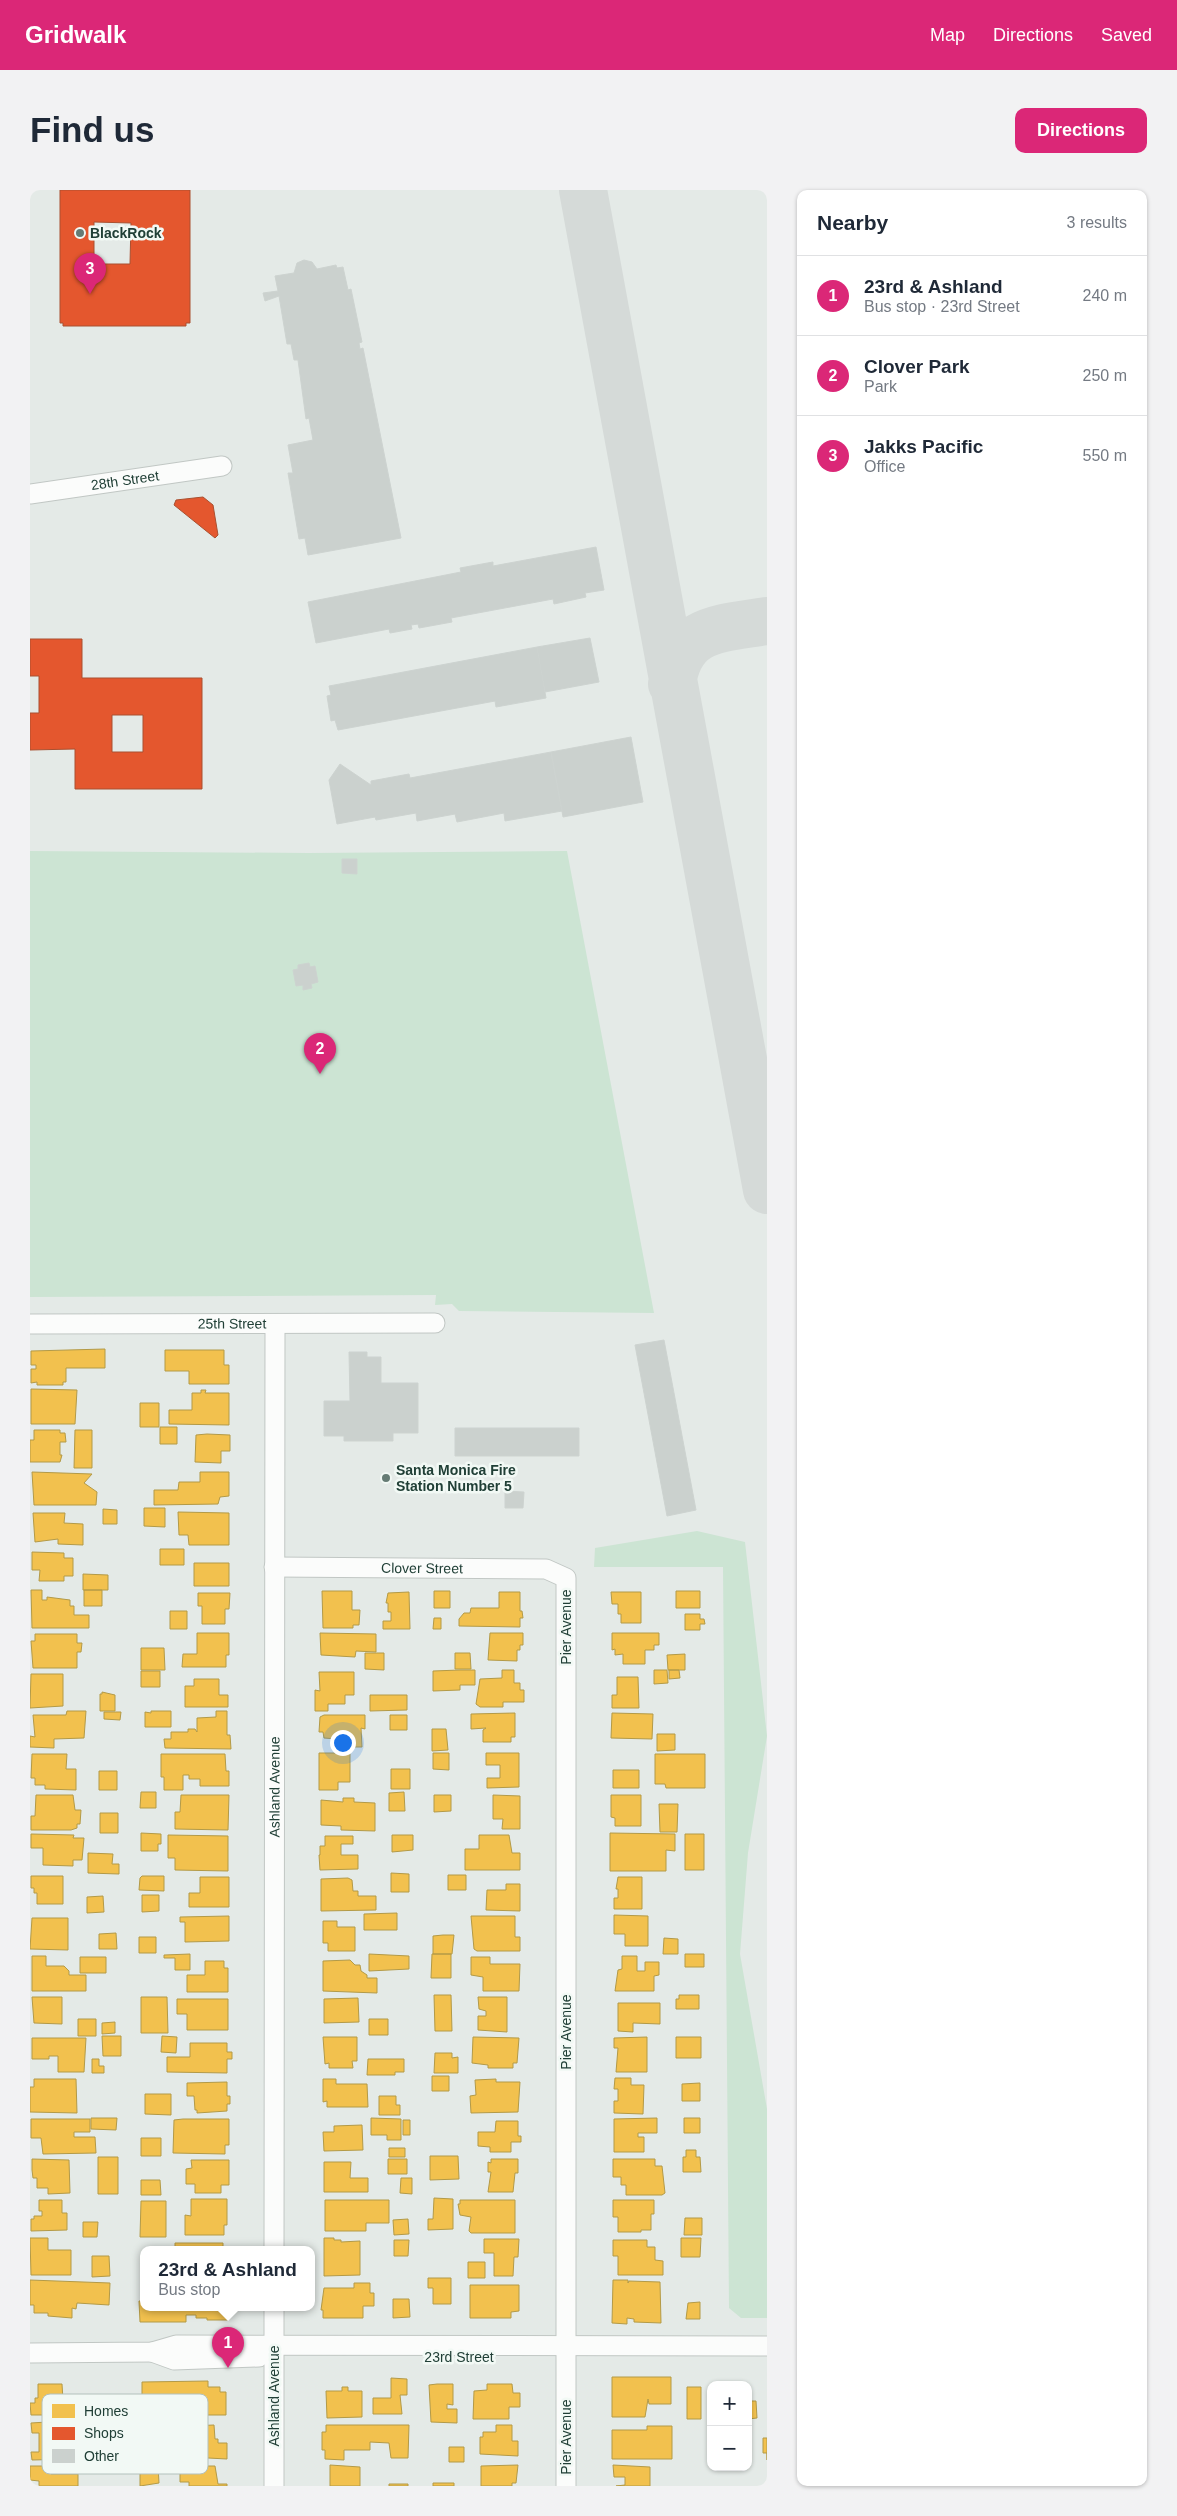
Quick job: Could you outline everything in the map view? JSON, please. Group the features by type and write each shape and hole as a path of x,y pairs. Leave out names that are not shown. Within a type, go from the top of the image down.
{"street":[{"name":"28th Street","path":"30,494 222,466"},
{"name":"25th Street","path":"30,1324 275,1325 435,1323"},
{"name":"Ashland Avenue","path":"274,2246 275,1325"},
{"name":"Clover Street","path":"274,1567 546,1569 566,1578"},
{"name":"Pier Avenue","path":"566,1578 566,2486"},
{"name":"Ashland Avenue","path":"274,2311 274,2486"},
{"name":"23rd Street","path":"30,2353 152,2352 174,2360 274,2352 566,2352 767,2346"},
{"name":"23rd Street","path":"566,2352 767,2358"}],"green space":[{"path":"30,851 308,853 567,851 654,1313 459,1311 452,1304 435,1305 436,1295 30,1297"},
{"path":"697,1531 745,1542 767,1736 748,1853 740,1954 767,2109 767,2318 741,2318 729,2308 723,1567 594,1567 595,1548"}],"building: Homes":[{"path":"105,1349 105,1368 66,1368 66,1382 63,1382 63,1385 37,1385 37,1382 31,1383 31,1369 36,1369 36,1365 31,1365 31,1351"},
{"path":"165,1350 224,1350 224,1365 229,1365 229,1384 189,1384 189,1371 165,1371"},
{"path":"31,1389 77,1390 75,1424 31,1424"},
{"path":"201,1390 206,1390 205,1393 229,1393 229,1425 169,1424 169,1410 192,1410 192,1393 201,1393"},
{"path":"140,1403 159,1403 159,1427 140,1427"},
{"path":"160,1427 177,1427 177,1444 160,1444"},
{"path":"34,1430 60,1430 60,1433 65,1433 66,1442 60,1442 60,1455 62,1455 60,1462 30,1462 30,1440 34,1440"},
{"path":"75,1430 92,1430 92,1468 74,1468"},
{"path":"196,1435 230,1435 230,1451 221,1451 221,1463 195,1462"},
{"path":"32,1472 92,1474 84,1483 97,1492 96,1505 34,1505"},
{"path":"200,1472 229,1472 229,1496 220,1497 218,1504 154,1505 154,1490 178,1490 179,1482 200,1482"},
{"path":"144,1508 165,1508 165,1527 144,1526"},
{"path":"103,1509 117,1510 117,1524 103,1524"},
{"path":"178,1512 229,1513 229,1545 189,1545 188,1535 179,1535"},
{"path":"33,1513 65,1513 64,1523 83,1524 83,1545 58,1544 58,1539 35,1542"},
{"path":"160,1549 184,1549 184,1565 160,1565"},
{"path":"32,1552 64,1553 64,1558 73,1558 73,1576 64,1576 64,1581 39,1581 40,1570 32,1570"},
{"path":"194,1563 229,1563 229,1586 194,1586"},
{"path":"83,1574 108,1575 108,1590 83,1590"},
{"path":"31,1590 42,1590 42,1600 47,1600 47,1597 70,1600 70,1606 74,1606 74,1615 89,1615 89,1628 32,1628"},
{"path":"84,1590 102,1590 102,1606 84,1606"},
{"path":"322,1591 352,1591 352,1610 360,1610 359,1625 353,1625 353,1628 323,1628"},
{"path":"434,1591 450,1591 450,1608 434,1608"},
{"path":"676,1591 700,1591 700,1608 676,1608"},
{"path":"409,1592 410,1629 383,1629 383,1621 391,1621 391,1612 388,1612 388,1603 386,1603 388,1593"},
{"path":"499,1592 520,1592 520,1611 522,1611 523,1618 520,1618 520,1627 459,1626 459,1619 464,1613 470,1613 471,1608 499,1608"},
{"path":"611,1592 641,1592 641,1623 621,1623 621,1614 618,1614 618,1604 612,1604"},
{"path":"198,1593 230,1593 229,1609 225,1609 225,1624 202,1624 202,1606 198,1606"},
{"path":"170,1611 187,1611 187,1629 170,1629"},
{"path":"685,1614 700,1614 700,1619 704,1619 705,1624 700,1624 700,1630 685,1630"},
{"path":"434,1618 441,1618 441,1629 433,1629"},
{"path":"197,1633 229,1633 229,1655 226,1655 226,1667 182,1667 183,1654 197,1654"},
{"path":"320,1633 376,1634 376,1652 356,1651 355,1657 321,1655"},
{"path":"490,1633 523,1633 523,1645 520,1645 520,1650 517,1650 517,1661 488,1660"},
{"path":"612,1633 659,1633 659,1645 654,1645 654,1650 645,1650 645,1664 623,1664 623,1654 615,1655 615,1649 612,1650"},
{"path":"35,1634 77,1634 77,1643 82,1643 81,1652 77,1652 77,1668 33,1668 31,1641 35,1641"},
{"path":"141,1648 164,1648 165,1670 141,1670"},
{"path":"365,1653 384,1653 384,1670 365,1669"},
{"path":"455,1653 470,1653 471,1669 455,1669"},
{"path":"685,1654 685,1670 668,1670 667,1655"},
{"path":"475,1670 475,1685 460,1685 460,1690 433,1691 433,1671"},
{"path":"502,1670 514,1670 514,1683 520,1683 520,1690 524,1690 524,1702 503,1702 503,1707 480,1707 476,1704 480,1679 502,1678"},
{"path":"654,1670 667,1670 668,1683 654,1684"},
{"path":"669,1670 679,1670 680,1678 669,1679"},
{"path":"141,1671 160,1671 160,1687 141,1687"},
{"path":"319,1672 354,1672 354,1695 345,1695 345,1704 328,1704 328,1711 315,1711 315,1690 320,1691"},
{"path":"31,1674 63,1674 63,1706 30,1708"},
{"path":"617,1677 638,1677 639,1708 612,1708 612,1695 617,1695"},
{"path":"194,1679 219,1679 219,1695 228,1695 228,1707 185,1707 185,1686 194,1686"},
{"path":"102,1692 115,1695 115,1711 100,1711 100,1694"},
{"path":"370,1695 407,1695 407,1710 370,1711"},
{"path":"67,1711 86,1711 84,1738 54,1739 54,1748 30,1747 30,1736 35,1737 33,1715 66,1715"},
{"path":"151,1711 171,1711 171,1727 145,1727 145,1712 151,1713"},
{"path":"216,1711 227,1711 227,1735 230,1735 231,1749 165,1748 164,1739 171,1739 171,1732 188,1732 188,1729 195,1729 197,1732 197,1718 216,1717"},
{"path":"104,1712 121,1712 120,1720 104,1719"},
{"path":"515,1713 515,1737 511,1737 511,1742 483,1742 483,1730 486,1728 471,1729 471,1714"},
{"path":"612,1713 653,1714 652,1739 611,1738"},
{"path":"324,1715 365,1715 365,1729 361,1728 362,1747 337,1747 337,1739 324,1738 323,1732 319,1732 320,1717"},
{"path":"390,1715 407,1715 407,1730 390,1730"},
{"path":"432,1729 446,1729 448,1750 432,1751"},
{"path":"657,1734 675,1734 675,1750 657,1751"},
{"path":"319,1753 350,1753 350,1782 338,1782 338,1790 319,1790"},
{"path":"433,1753 449,1753 449,1770 433,1769"},
{"path":"486,1753 519,1753 519,1787 487,1788 487,1778 500,1778 500,1765 486,1765"},
{"path":"32,1754 67,1754 66,1769 76,1769 76,1790 45,1789 45,1785 35,1785 35,1778 31,1778"},
{"path":"161,1754 225,1754 226,1771 229,1771 229,1786 200,1786 200,1779 189,1779 189,1775 183,1775 183,1790 164,1790 164,1777 161,1777"},
{"path":"655,1754 705,1754 705,1788 666,1788 665,1784 655,1784"},
{"path":"391,1769 410,1769 410,1789 391,1789"},
{"path":"613,1770 639,1770 639,1788 613,1788"},
{"path":"99,1771 117,1771 117,1790 99,1790"},
{"path":"141,1792 156,1792 156,1808 140,1808"},
{"path":"404,1792 405,1811 389,1811 389,1793"},
{"path":"36,1795 73,1795 75,1810 81,1810 80,1824 77,1824 77,1828 71,1830 31,1830 31,1816 35,1816"},
{"path":"181,1795 229,1795 228,1830 175,1829 175,1812 180,1812"},
{"path":"434,1795 451,1795 451,1811 434,1812"},
{"path":"493,1795 520,1796 520,1829 502,1829 503,1819 493,1819"},
{"path":"611,1795 641,1795 641,1826 615,1826 615,1818 611,1817"},
{"path":"343,1798 354,1798 354,1802 375,1803 375,1831 341,1830 341,1826 321,1825 321,1800 343,1802"},
{"path":"659,1804 678,1804 677,1832 660,1832"},
{"path":"100,1813 118,1813 118,1833 100,1833"},
{"path":"141,1833 161,1834 161,1844 158,1844 158,1851 141,1851"},
{"path":"610,1833 675,1834 675,1851 666,1850 666,1871 610,1871"},
{"path":"31,1834 74,1835 73,1838 84,1838 82,1860 73,1860 73,1866 43,1865 43,1848 31,1848"},
{"path":"685,1834 704,1834 704,1870 685,1870"},
{"path":"168,1835 228,1836 228,1871 175,1870 175,1858 168,1858"},
{"path":"392,1835 413,1835 413,1850 392,1852"},
{"path":"479,1835 509,1835 512,1853 520,1853 520,1870 465,1870 465,1849 479,1849"},
{"path":"325,1836 353,1836 353,1844 341,1844 341,1855 358,1855 358,1869 320,1870 320,1846 325,1846"},
{"path":"88,1853 113,1854 112,1864 119,1864 119,1874 88,1873"},
{"path":"391,1873 409,1874 409,1892 391,1892"},
{"path":"448,1875 466,1875 466,1890 448,1890"},
{"path":"31,1876 63,1876 63,1904 37,1904 37,1893 34,1893 34,1888 31,1888"},
{"path":"142,1876 164,1876 164,1891 139,1890 140,1878"},
{"path":"200,1877 229,1877 229,1907 189,1907 189,1893 200,1893"},
{"path":"618,1877 642,1877 642,1909 614,1909 614,1898 618,1898 618,1889 616,1889"},
{"path":"348,1878 352,1880 353,1891 358,1891 358,1896 376,1896 376,1910 321,1911 321,1879"},
{"path":"506,1884 520,1884 520,1911 486,1910 487,1890 506,1890"},
{"path":"142,1895 159,1895 159,1911 142,1912"},
{"path":"103,1896 104,1912 87,1913 87,1897"},
{"path":"397,1913 397,1930 364,1930 364,1914"},
{"path":"614,1915 648,1916 648,1946 625,1946 625,1934 614,1934"},
{"path":"229,1916 229,1941 185,1942 185,1922 180,1922 180,1917"},
{"path":"471,1916 515,1916 515,1937 520,1937 520,1951 477,1951 474,1949"},
{"path":"32,1918 68,1918 68,1950 30,1949"},
{"path":"323,1921 337,1921 337,1927 355,1927 355,1951 328,1951 328,1943 323,1943"},
{"path":"116,1933 117,1949 99,1949 99,1934"},
{"path":"454,1935 452,1954 433,1954 433,1936"},
{"path":"139,1937 156,1937 156,1953 139,1953"},
{"path":"664,1938 678,1939 678,1954 663,1954"},
{"path":"190,1954 190,1970 175,1970 175,1958 164,1958 164,1955"},
{"path":"369,1954 409,1956 409,1969 369,1971"},
{"path":"432,1954 451,1954 451,1978 431,1978"},
{"path":"685,1954 704,1954 704,1967 685,1967"},
{"path":"32,1956 46,1956 46,1966 64,1966 69,1971 69,1975 86,1975 86,1991 32,1991"},
{"path":"622,1956 637,1956 637,1971 645,1971 645,1962 659,1962 659,1975 654,1976 654,1991 615,1991 618,1970 622,1969"},
{"path":"80,1957 106,1957 106,1973 80,1973"},
{"path":"471,1957 490,1957 490,1964 520,1964 519,1991 483,1991 483,1977 471,1975"},
{"path":"350,1960 355,1965 360,1965 361,1971 367,1975 367,1978 377,1978 377,1993 323,1991 323,1961"},
{"path":"205,1961 224,1961 224,1968 228,1968 228,1992 187,1992 187,1975 205,1975"},
{"path":"434,1995 451,1995 452,2031 435,2031"},
{"path":"679,1995 699,1995 699,2009 676,2009 676,1999 679,1999"},
{"path":"32,1997 62,1997 62,2024 34,2023"},
{"path":"141,1997 167,1997 168,2033 141,2033"},
{"path":"478,1997 507,1997 507,2032 478,2030 478,2016 486,2016 486,2011 479,2009"},
{"path":"358,1998 359,2022 324,2023 324,1999"},
{"path":"177,1999 228,1999 228,2030 187,2030 187,2014 177,2014"},
{"path":"618,2003 660,2003 660,2024 633,2023 633,2032 618,2031"},
{"path":"78,2019 96,2019 96,2036 78,2036"},
{"path":"369,2019 388,2019 388,2035 369,2035"},
{"path":"115,2022 115,2033 102,2034 102,2023"},
{"path":"102,2036 121,2036 121,2056 103,2056"},
{"path":"162,2036 177,2037 176,2053 161,2052"},
{"path":"323,2037 357,2037 357,2061 352,2061 353,2068 329,2068 329,2063 325,2064"},
{"path":"473,2037 519,2038 517,2063 513,2063 513,2068 488,2068 488,2065 472,2063"},
{"path":"647,2037 647,2072 616,2072 618,2048 614,2048 614,2038"},
{"path":"676,2037 701,2037 701,2058 676,2058"},
{"path":"32,2038 86,2038 84,2072 58,2072 58,2056 49,2056 49,2059 32,2059"},
{"path":"190,2043 227,2043 227,2052 232,2052 232,2059 227,2059 227,2073 167,2072 167,2057 190,2057"},
{"path":"435,2053 452,2053 452,2058 458,2057 458,2073 434,2073"},
{"path":"92,2059 99,2059 99,2066 104,2066 104,2073 92,2073"},
{"path":"368,2059 404,2059 404,2072 395,2072 395,2075 367,2075"},
{"path":"432,2076 449,2076 449,2091 432,2091"},
{"path":"615,2078 631,2078 631,2085 644,2085 643,2114 614,2113 614,2101 618,2101 618,2089 614,2089"},
{"path":"34,2079 76,2079 77,2113 30,2112 30,2087 34,2087"},
{"path":"323,2079 336,2079 336,2084 367,2084 368,2107 327,2107 327,2101 323,2102"},
{"path":"496,2079 496,2082 520,2082 518,2112 471,2113 470,2096 476,2095 475,2080"},
{"path":"227,2082 227,2096 230,2096 230,2104 227,2104 227,2111 197,2113 194,2096 187,2096 187,2083"},
{"path":"700,2083 700,2101 682,2101 682,2084"},
{"path":"145,2094 171,2094 171,2115 145,2114"},
{"path":"379,2096 396,2096 396,2105 400,2105 400,2115 379,2115"},
{"path":"91,2118 117,2118 116,2130 91,2129"},
{"path":"371,2118 401,2119 401,2140 387,2140 387,2135 371,2135"},
{"path":"657,2118 657,2133 638,2133 638,2137 644,2137 644,2152 614,2152 614,2119"},
{"path":"684,2118 700,2118 700,2133 684,2133"},
{"path":"31,2119 90,2119 90,2132 74,2132 74,2137 95,2137 96,2153 43,2154 41,2138 31,2138"},
{"path":"229,2119 229,2145 225,2145 225,2154 173,2153 174,2120"},
{"path":"403,2120 410,2120 410,2135 403,2135"},
{"path":"496,2121 518,2121 518,2136 521,2136 521,2142 511,2142 511,2152 490,2152 490,2147 478,2146 478,2132 495,2132"},
{"path":"362,2125 363,2150 324,2151 323,2132 334,2132 334,2126"},
{"path":"141,2138 161,2138 161,2156 141,2156"},
{"path":"389,2148 405,2148 405,2157 389,2157"},
{"path":"686,2150 696,2150 696,2157 700,2157 701,2172 683,2172 683,2157 686,2157"},
{"path":"430,2156 458,2156 459,2179 430,2180"},
{"path":"98,2157 118,2157 118,2194 98,2194"},
{"path":"32,2159 69,2160 70,2193 48,2194 48,2188 37,2188 37,2178 33,2178"},
{"path":"388,2159 407,2159 407,2174 388,2174"},
{"path":"491,2159 518,2159 518,2173 515,2173 513,2192 488,2192 491,2172 488,2172 488,2162 491,2163"},
{"path":"613,2159 655,2159 655,2166 662,2166 665,2193 662,2195 626,2195 626,2185 621,2185 621,2177 613,2177"},
{"path":"191,2160 229,2160 229,2185 221,2185 221,2193 195,2193 195,2184 186,2184 186,2169 192,2168"},
{"path":"324,2162 351,2162 350,2178 368,2178 368,2192 324,2192"},
{"path":"401,2178 412,2178 412,2194 400,2193"},
{"path":"141,2180 160,2180 161,2195 141,2195"},
{"path":"434,2198 453,2199 453,2229 428,2230 428,2219 433,2219"},
{"path":"191,2199 227,2199 227,2225 224,2225 224,2235 185,2235 185,2215 191,2216"},
{"path":"39,2200 62,2200 62,2213 67,2213 67,2230 31,2231 31,2219 34,2219 34,2216 42,2216 42,2211 39,2211"},
{"path":"325,2200 389,2200 389,2223 366,2223 366,2231 325,2231"},
{"path":"460,2200 515,2200 515,2233 471,2233 469,2231 471,2217 460,2215 458,2204 460,2204"},
{"path":"613,2200 654,2200 654,2214 651,2214 651,2230 618,2232 618,2217 613,2217"},
{"path":"141,2201 166,2201 166,2237 140,2237"},
{"path":"685,2218 702,2218 702,2235 684,2235"},
{"path":"408,2219 409,2234 394,2235 393,2220"},
{"path":"83,2222 98,2222 97,2237 83,2237"},
{"path":"30,2238 48,2238 48,2250 71,2250 71,2275 31,2275"},
{"path":"324,2238 334,2238 334,2240 341,2240 341,2242 360,2241 360,2275 324,2276"},
{"path":"681,2238 701,2238 700,2257 681,2257"},
{"path":"484,2239 519,2239 518,2257 514,2257 513,2276 494,2276 494,2253 484,2253"},
{"path":"394,2240 409,2240 408,2256 394,2256"},
{"path":"613,2240 647,2240 647,2247 655,2247 655,2260 663,2261 663,2275 618,2275 618,2256 613,2256"},
{"path":"175,2243 223,2243 223,2246 175,2246"},
{"path":"92,2256 109,2256 110,2276 92,2277"},
{"path":"468,2262 485,2262 485,2278 468,2278"},
{"path":"428,2278 451,2278 451,2304 433,2304 433,2288 428,2288"},
{"path":"30,2280 110,2283 109,2305 77,2303 76,2309 72,2308 72,2318 48,2316 48,2313 34,2313 34,2305 30,2305"},
{"path":"613,2280 628,2280 628,2283 629,2281 660,2282 661,2323 634,2322 634,2319 627,2318 627,2324 612,2323"},
{"path":"354,2283 370,2283 370,2293 374,2293 374,2306 363,2306 363,2318 323,2318 323,2310 321,2310 324,2288 354,2288"},
{"path":"470,2285 519,2285 519,2311 511,2312 511,2318 470,2318"},
{"path":"393,2299 409,2299 410,2317 393,2318"},
{"path":"139,2301 140,2311 228,2311 228,2320 207,2320 207,2318 196,2318 196,2315 186,2315 186,2322 140,2322"},
{"path":"700,2302 700,2319 686,2319 688,2303"},
{"path":"612,2377 671,2377 671,2404 649,2404 648,2399 645,2417 612,2417"},
{"path":"391,2378 407,2379 407,2395 400,2395 402,2414 373,2414 373,2398 391,2398"},
{"path":"208,2381 208,2387 220,2387 220,2392 226,2392 226,2415 208,2415 208,2394 142,2394 142,2382"},
{"path":"38,2384 62,2384 63,2394 42,2394 42,2415 31,2415 30,2403 35,2403 35,2398 38,2398"},
{"path":"453,2384 453,2405 447,2404 447,2409 457,2409 457,2423 431,2422 429,2385"},
{"path":"487,2384 512,2384 513,2393 520,2393 520,2407 509,2407 509,2419 473,2419 474,2391 487,2390"},
{"path":"342,2387 348,2387 348,2391 362,2391 362,2417 327,2418 326,2391 342,2391"},
{"path":"687,2387 701,2387 701,2419 687,2419"},
{"path":"752,2401 756,2401 757,2418 752,2419"},
{"path":"42,2422 42,2460 32,2460 31,2452 39,2452 39,2433 32,2433 31,2423"},
{"path":"208,2425 214,2425 215,2439 218,2439 218,2443 227,2443 227,2459 208,2458"},
{"path":"326,2425 409,2425 408,2458 391,2458 389,2443 370,2442 370,2450 344,2450 344,2460 325,2459 325,2450 322,2450 322,2432 326,2432"},
{"path":"496,2425 512,2425 512,2441 518,2441 518,2456 480,2454 480,2437 483,2437 483,2432 496,2432"},
{"path":"647,2426 672,2426 672,2459 612,2459 612,2430 647,2430"},
{"path":"763,2438 767,2438 767,2453 763,2453"},
{"path":"449,2447 464,2447 464,2462 449,2462"},
{"path":"330,2465 360,2467 360,2486 330,2486"},
{"path":"518,2465 516,2483 512,2483 512,2486 481,2486 481,2466"},
{"path":"613,2465 650,2467 650,2486 616,2486 625,2485 625,2477 614,2477"},
{"path":"30,2466 42,2466 42,2474 78,2474 78,2486 39,2486 39,2481 30,2480"},
{"path":"208,2466 215,2466 218,2484 227,2484 227,2486 189,2486 189,2482 180,2482 180,2474 208,2474"},
{"path":"140,2474 158,2474 159,2483 140,2486"},
{"path":"433,2483 454,2483 454,2486 433,2486"},
{"path":"389,2484 408,2484 408,2486 389,2486"}],"building: Shops":[{"path":"60,190 190,190 190,323 186,323 186,326 63,326 63,323 60,323","holes":["94,222 131,223 130,264 94,264"]},
{"path":"203,497 213,505 218,535 215,538 174,505 176,500"},
{"path":"30,639 82,639 82,678 202,678 202,789 75,789 75,749 30,750 30,713 39,713 39,676 30,676","holes":["112,715 143,715 143,752 112,752"]}],"building: Other":[{"path":"304,260 312,262 317,269 336,265 337,268 343,267 348,290 351,289 362,342 359,343 360,349 363,348 401,538 308,555 305,538 299,539 288,473 293,473 288,445 313,440 309,418 306,419 298,360 294,360 291,344 287,344 279,296 265,301 263,293 278,291 275,276 294,273 297,263"},
{"path":"596,547 604,590 585,593 586,597 554,604 553,599 451,618 452,622 419,628 418,624 411,625 412,629 390,633 389,629 316,643 308,602 461,572 460,568 493,562 493,566"},
{"path":"590,638 599,682 545,692 537,647"},
{"path":"537,647 546,698 496,707 495,701 338,730 335,720 331,721 327,696 331,695 329,686"},
{"path":"631,737 643,802 563,817 551,752"},
{"path":"551,752 562,811 505,821 504,813 457,822 455,814 417,821 416,813 376,820 375,817 337,824 329,780 340,764 371,785 371,781 409,774 410,778"},
{"path":"342,859 357,859 357,874 342,873"},
{"path":"309,963 310,967 315,966 318,982 311,984 312,988 303,990 303,985 296,986 293,970 298,969 298,965"},
{"path":"664,1340 696,1510 667,1516 635,1345"},
{"path":"349,1352 367,1352 367,1357 381,1357 381,1383 418,1383 418,1433 393,1433 393,1441 344,1441 344,1436 324,1436 324,1401 350,1401"},
{"path":"455,1428 579,1428 579,1456 455,1456"},
{"path":"505,1491 524,1492 523,1508 505,1508"}],"taxiway":[{"path":"583,190 767,1190"},
{"path":"672,684 676,665 683,651 693,641 704,634 718,629 767,621"}],"place":[{"name":"BlackRock","path":"80,233"},
{"name":"Jakks Pacific","path":"90,294"},
{"name":"Clover Park","path":"320,1074"},
{"name":"Santa Monica Fire Station Number 5","path":"386,1478"},
{"name":"23rd & Ashland","path":"228,2368"}]}
